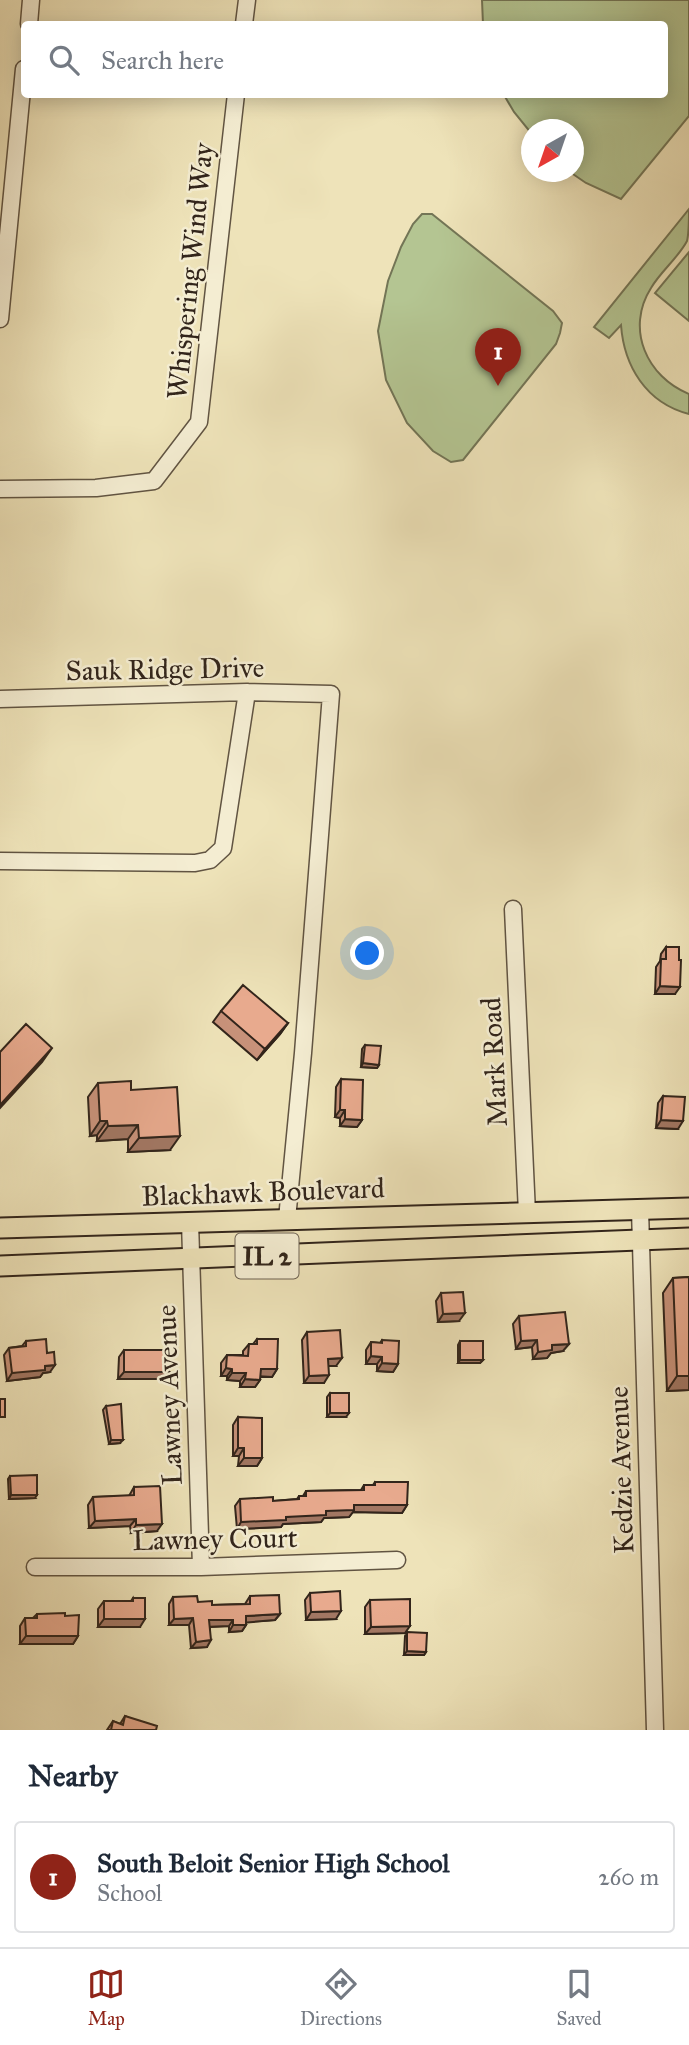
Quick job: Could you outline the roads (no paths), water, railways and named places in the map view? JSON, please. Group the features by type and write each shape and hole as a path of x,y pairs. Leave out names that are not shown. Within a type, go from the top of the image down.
{"main road":[{"name":"IL 2","path":"527,1213 689,1208"},
{"name":"Blackhawk Boulevard","path":"0,1228 527,1213"},
{"name":"IL 2","path":"0,1266 689,1238"}],"street":[{"path":"29,21 31,0"},
{"path":"244,21 247,0"},
{"path":"0,319 21,98"},
{"name":"Whispering Wind Way","path":"0,489 96,488 154,481 199,422 236,98"},
{"path":"0,861 194,863 210,860 223,848 247,692"},
{"name":"Sauk Ridge Drive","path":"0,699 247,692 331,694 304,1039 286,1219"},
{"name":"Mark Road","path":"513,909 527,1213"},
{"name":"Kedzie Avenue","path":"640,1209 655,1730"},
{"name":"Lawney Avenue","path":"190,1222 201,1567"},
{"name":"Lawney Court","path":"35,1567 201,1567 397,1560"}],"place":[{"name":"South Beloit Senior High School","path":"498,386"}]}
